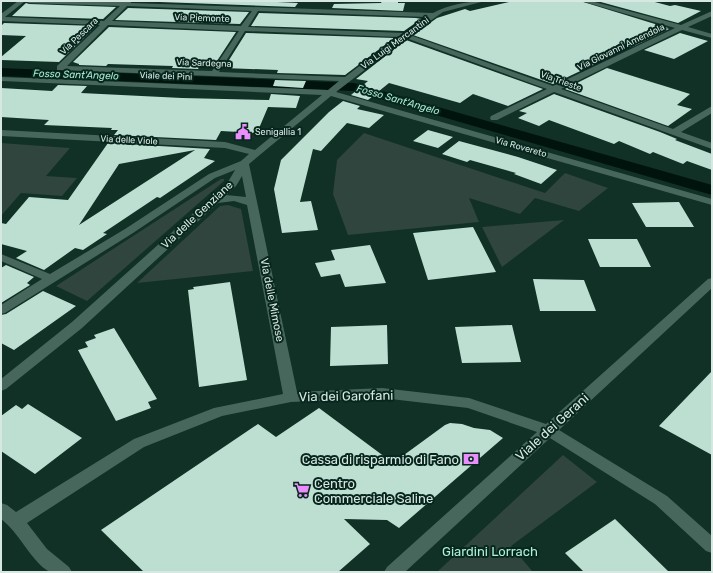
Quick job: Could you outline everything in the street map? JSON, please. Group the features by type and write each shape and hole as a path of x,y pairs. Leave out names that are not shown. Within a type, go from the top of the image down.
{"street":[{"path":"1,18 22,1"},
{"path":"29,1 128,3 433,15"},
{"name":"Via Luigi Mercantini","path":"244,163 346,79 403,35 433,15 453,8 482,1"},
{"path":"584,1 712,36"},
{"name":"Via Pescara","path":"60,68 128,3"},
{"path":"214,74 256,9"},
{"name":"Via Giovanni Amendola","path":"494,118 712,13"},
{"name":"Via Piemonte","path":"1,18 403,35"},
{"name":"Via Trieste","path":"403,35 712,146"},
{"name":"Via Sardegna","path":"60,68 346,79"},
{"name":"Viale dei Pini","path":"1,79 330,93"},
{"name":"Via Rovereto","path":"330,93 712,202"},
{"path":"674,132 712,109"},
{"name":"Via delle Viole","path":"1,133 225,145 257,153"},
{"name":"Via delle Genziane","path":"1,386 77,325 232,184 244,163"},
{"name":"Via delle Genziane","path":"1,310 129,231 212,176 244,163"},
{"name":"Via delle Mimose","path":"244,163 291,397"},
{"path":"214,200 228,197 240,198 252,203"},
{"path":"1,257 51,279"},
{"name":"Viale dei Gerani","path":"393,572 712,282"},
{"name":"Via dei Garofani","path":"16,521 139,443 218,412 291,397 382,393 469,403 548,430 661,500 712,546"},
{"path":"1,510 16,521 41,554 62,572"}],"green space":[{"path":"364,133 545,193 565,173 608,188 579,211 535,198 520,214 469,198 479,222 348,235 333,194 337,160"},
{"path":"1,143 70,148 46,176 77,178 62,196 21,193 1,216"},
{"path":"221,179 224,179 224,181 87,301 56,286"},
{"path":"228,205 241,209 253,271 137,283 220,206"},
{"path":"564,220 502,267 482,227"},
{"name":"Giardini Lorrach","path":"563,455 597,482 511,546 533,572 437,572"}],"building":[{"path":"132,1 278,1 277,2 298,3 295,7"},
{"path":"382,1 398,1 398,3 405,3 403,11 332,8 334,4 381,3"},
{"path":"513,1 580,1 669,29 632,47 621,44 588,62 595,64 553,84 413,35 437,18 465,9 470,11"},
{"path":"597,1 651,1 701,11 678,23"},
{"path":"26,3 116,7 103,19 12,16"},
{"path":"128,8 249,12 240,24 115,20"},
{"path":"259,13 421,19 404,31 251,26"},
{"path":"4,23 96,26 59,62 1,60 1,57 26,36 1,35 1,26"},
{"path":"109,27 236,32 213,67 200,66 198,69 172,68 173,66 108,64 106,66 79,65 73,62"},
{"path":"246,33 394,38 345,75 277,73 278,70 224,68"},
{"path":"680,33 708,41 674,59 644,50"},
{"path":"406,40 543,89 508,106 473,94 460,103 389,83 368,100 351,95 368,81 356,79"},
{"path":"607,68 690,94 677,105 692,109 668,126 565,89"},
{"path":"71,72 99,73 94,79 65,78"},
{"path":"275,80 306,81 303,88 273,86"},
{"path":"58,85 87,86 81,93 182,98 269,100 271,94 300,96 296,108 268,107 257,133 221,131 216,140 114,135 118,130 111,130 112,128 44,125 49,120 1,117 1,88 52,91"},
{"path":"554,94 660,132 677,139 675,140 712,154 712,170 687,161 683,164 653,152 650,154 619,141 614,144 549,120 539,126 518,118 527,113 519,111"},
{"path":"343,101 360,106 357,109 384,115 369,128 347,123 321,151 313,149 300,202 311,201 318,230 282,233 274,189 281,160 329,112"},
{"path":"428,130 453,137 438,148 413,141"},
{"path":"459,141 518,157 557,170 541,184 514,174 516,173 470,160 467,162 442,154"},
{"path":"108,143 210,149 204,158 215,161 160,198 157,197 103,233 107,234 83,250 75,248 44,270 16,258 27,251 1,244 1,223 6,224 29,197 68,200","holes":["195,150 79,225 119,164"]},
{"path":"679,202 694,227 646,227 632,203"},
{"path":"473,227 496,272 428,280 413,233"},
{"path":"588,239 637,239 651,267 600,267"},
{"path":"370,245 386,283 345,287 340,274 321,277 315,263 335,260 331,250"},
{"path":"6,265 34,277 27,283 30,285 1,303 1,268"},
{"path":"533,279 584,280 596,311 540,311"},
{"path":"230,282 247,380 199,387 188,290 194,289 193,287"},
{"path":"43,291 76,306 14,350 1,343 1,315 6,314"},
{"path":"387,325 388,364 330,366 331,327"},
{"path":"512,325 521,362 462,363 455,327"},
{"path":"114,328 157,399 148,402 151,408 116,421 78,350 88,347 85,342 96,338 94,335"},
{"path":"712,371 712,455 659,426"},
{"path":"28,404 82,438 35,474 1,451 1,416 16,405 22,409"},
{"name":"Centro Commerciale Saline","path":"319,408 393,463 445,425 450,423 490,430 503,438 399,528 387,520 344,519 370,544 338,572 144,572 101,530 258,424 276,437"},
{"path":"615,519 669,572 584,572 565,553"}],"waterway":[{"name":"Fosso Sant'Angelo","path":"1,72 354,87 712,190"}],"place":[{"name":"Senigallia 1","path":"243,132"},
{"name":"Cassa di risparmio di Fano","path":"471,459"},
{"name":"Centro Commerciale Saline","path":"302,490"}]}
